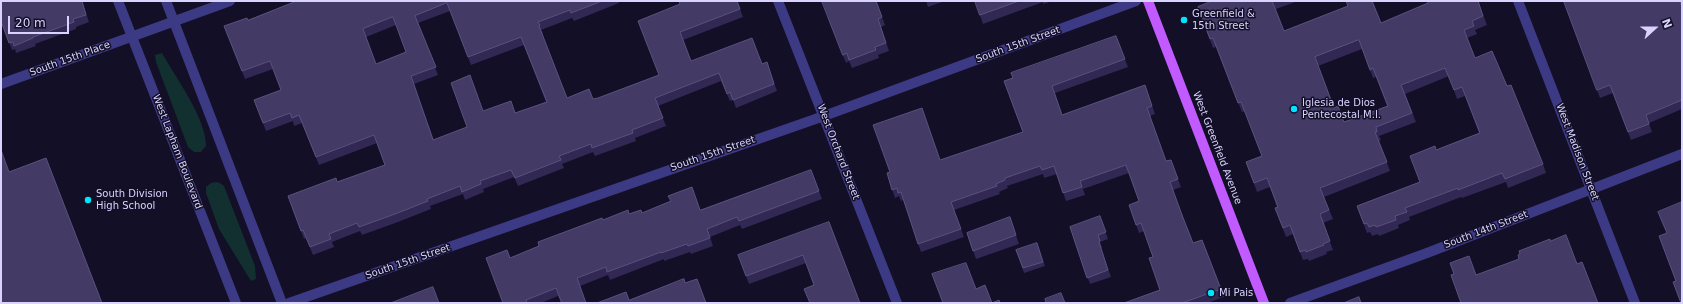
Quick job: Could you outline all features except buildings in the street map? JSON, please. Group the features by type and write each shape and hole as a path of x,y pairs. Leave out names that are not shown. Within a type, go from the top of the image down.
{"main road":[{"name":"West Greenfield Avenue","path":"1148,1 1264,303"}],"street":[{"name":"West Lapham Boulevard","path":"118,1 236,303"},
{"path":"166,1 282,303"},
{"name":"South 15th Place","path":"1,84 230,1"},
{"name":"West Orchard Street","path":"778,1 897,303"},
{"name":"South 15th Street","path":"289,303 824,116 1136,1"},
{"name":"West Madison Street","path":"1518,1 1635,303"},
{"name":"South 14th Street","path":"1290,303 1682,154"}],"green space":[{"path":"162,53 189,98 201,123 205,135 206,146 201,152 194,152 188,147 156,62 155,55"},
{"path":"216,182 224,186 255,266 256,279 251,281 219,229 206,193 206,187 211,183"}],"place":[{"name":"Greenfield & 15th Street","path":"1184,20"},
{"name":"Iglesia de Dios Pentecostal M.I.","path":"1294,109"},
{"name":"South Division High School","path":"88,200"},
{"name":"Mi Pais","path":"1211,293"}]}
